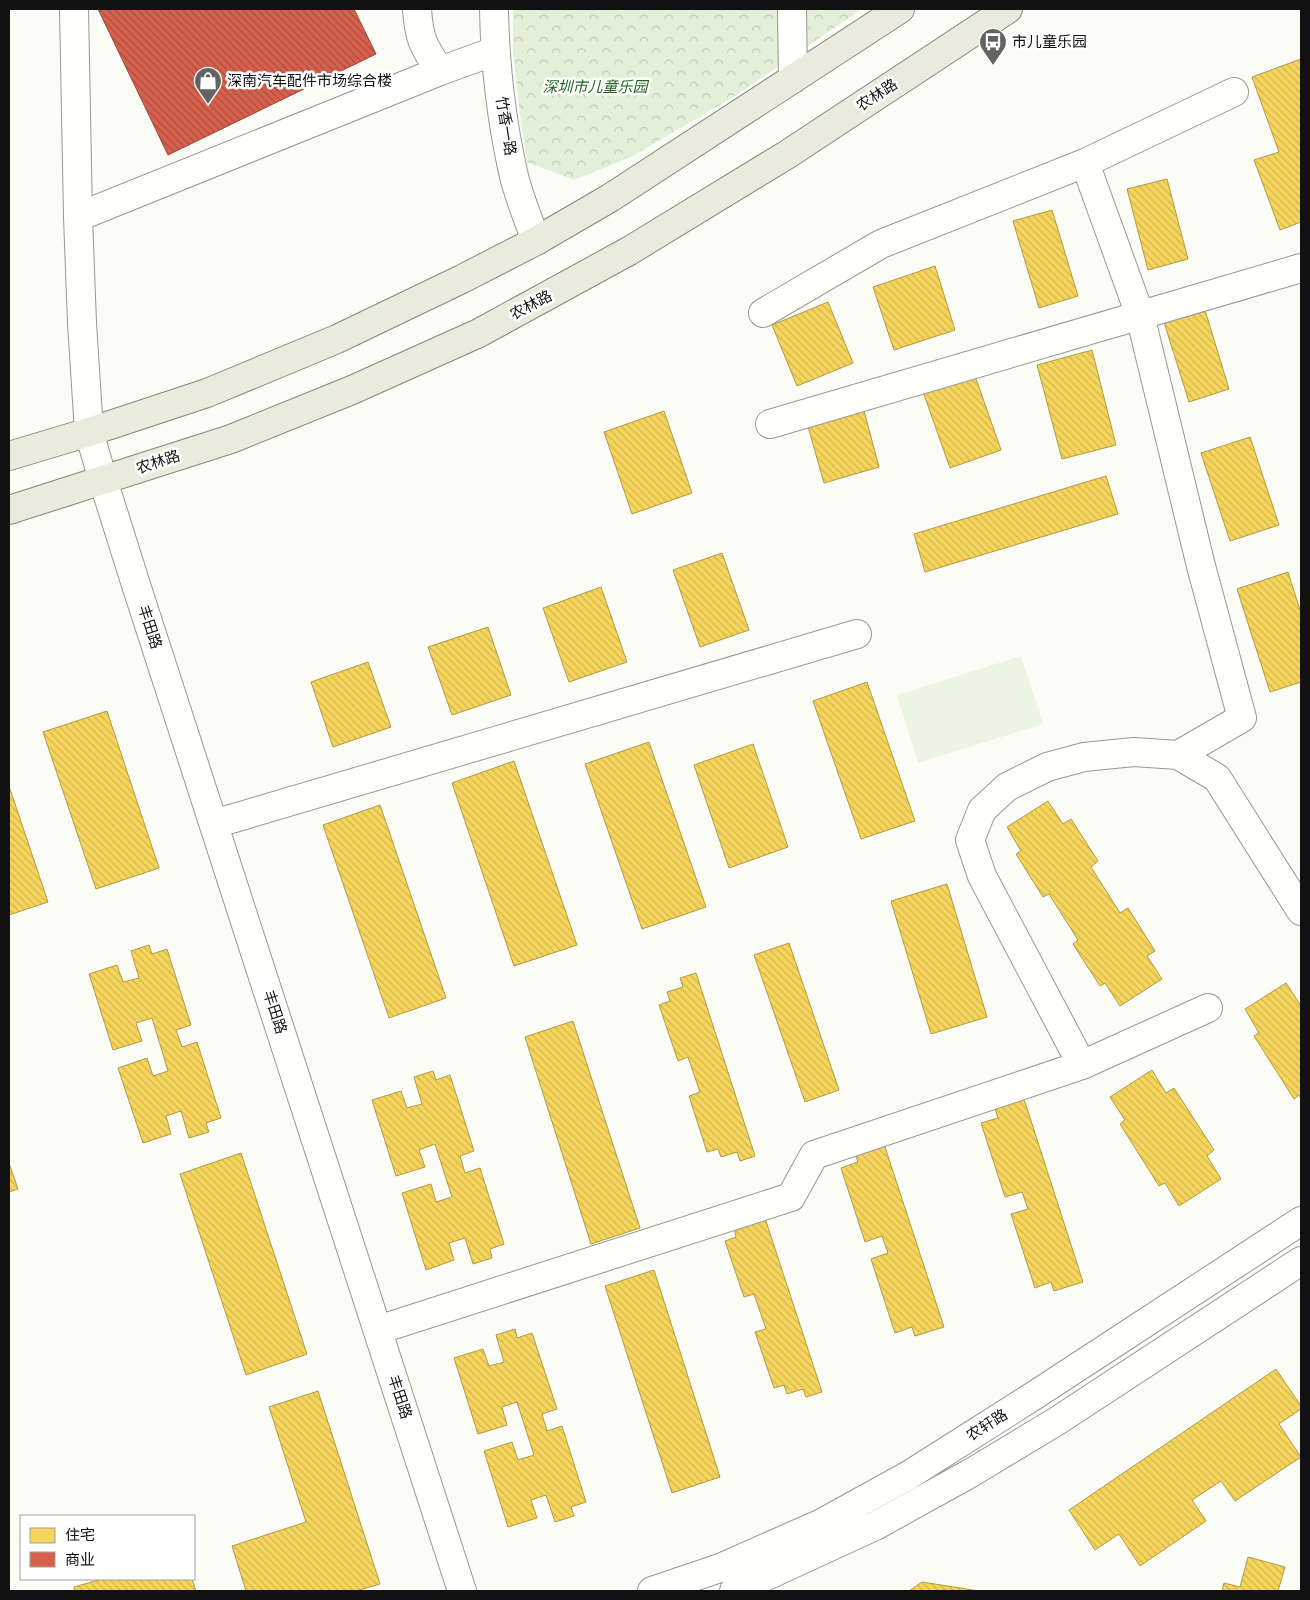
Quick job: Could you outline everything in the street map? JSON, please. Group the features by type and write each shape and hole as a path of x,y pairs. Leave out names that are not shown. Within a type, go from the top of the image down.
{"main road":[{"path":"9,456 207,393 337,339 536,241 610,198 900,9"},
{"name":"农林路","path":"9,510 231,439 352,390 479,333 629,251 788,154 1008,9"}],"street":[{"name":"丰田路","path":"74,9 78,217 89,432 102,480 462,1591"},
{"path":"417,9 421,41 440,71"},
{"name":"竹香一路","path":"494,9 495,51 513,173 536,241"},
{"path":"792,9 793,79"},
{"path":"78,217 440,71 495,51"},
{"path":"763,312 881,244 1086,163 1234,92"},
{"path":"1086,163 1140,315 1201,566 1242,718 1178,755"},
{"path":"770,424 1301,268"},
{"path":"214,824 857,634"},
{"path":"1082,1065 982,876 970,840 982,810 1007,787 1047,767 1084,758 1134,752 1178,755 1217,778 1301,912"},
{"path":"378,1330 791,1197 814,1155 1082,1065 1208,1008"},
{"name":"农轩路","path":"652,1591 720,1568 822,1523 908,1474 1044,1390 1301,1221"},
{"path":"734,1591 875,1526 968,1474 1057,1421 1301,1261"}],"green space":[{"name":"深圳市儿童乐园","path":"513,9 862,9 735,96 631,157 574,180 527,162 513,51"},
{"path":"1021,656 1043,724 918,763 897,695"}],"building: 住宅":[{"path":"1301,59 1301,222 1280,230 1254,160 1279,152 1252,77"},
{"path":"1167,179 1188,259 1148,270 1127,189"},
{"path":"1052,210 1078,296 1039,308 1013,221"},
{"path":"935,266 955,330 894,350 873,287"},
{"path":"828,302 853,363 797,386 772,325"},
{"path":"1205,310 1229,389 1189,402 1164,322"},
{"path":"1092,350 1116,445 1062,459 1037,365"},
{"path":"973,370 1001,450 950,468 922,389"},
{"path":"863,407 879,467 824,483 807,423"},
{"path":"664,411 692,493 632,514 604,432"},
{"path":"1250,437 1279,525 1230,541 1201,453"},
{"path":"1106,476 1118,514 925,572 914,534"},
{"path":"722,553 749,630 700,647 673,570"},
{"path":"1288,572 1301,613 1301,682 1270,692 1237,589"},
{"path":"601,587 627,662 569,682 543,608"},
{"path":"488,627 511,695 452,715 428,647"},
{"path":"368,662 391,727 333,747 311,682"},
{"path":"867,682 915,821 861,839 813,701"},
{"path":"107,711 159,868 96,889 43,732"},
{"path":"649,742 706,907 642,929 585,764"},
{"path":"753,744 788,847 729,868 694,765"},
{"path":"514,761 577,945 514,966 452,783"},
{"path":"9,786 48,902 9,915"},
{"path":"1048,801 1063,824 1071,819 1098,861 1091,867 1120,913 1128,908 1155,951 1147,956 1162,979 1120,1006 1105,983 1100,986 1073,944 1078,940 1049,894 1043,897 1016,854 1021,851 1007,827"},
{"path":"380,805 446,998 389,1018 323,825"},
{"path":"947,884 987,1017 931,1034 891,901"},
{"path":"789,943 839,1090 805,1102 754,955"},
{"path":"149,945 152,954 167,949 191,1025 176,1030 182,1047 197,1042 221,1118 206,1123 209,1132 189,1138 181,1111 166,1116 171,1134 143,1143 118,1068 147,1058 153,1076 168,1071 152,1018 136,1023 142,1041 113,1050 89,974 117,965 123,982 139,978 131,951"},
{"path":"696,973 755,1156 740,1161 737,1152 721,1157 718,1149 707,1152 689,1096 700,1092 688,1057 678,1061 659,1005 670,1001 667,992 683,987 680,978"},
{"path":"1286,983 1301,1006 1301,1099 1299,1095 1294,1099 1254,1036 1259,1033 1245,1009"},
{"path":"573,1021 640,1228 591,1244 525,1037"},
{"path":"1152,1070 1166,1093 1174,1088 1214,1150 1207,1156 1221,1179 1179,1206 1165,1183 1159,1186 1120,1124 1125,1120 1110,1097"},
{"path":"433,1071 436,1080 450,1075 474,1151 460,1156 465,1173 480,1168 504,1244 490,1249 492,1258 473,1264 465,1238 449,1243 454,1260 426,1270 402,1193 431,1184 436,1202 452,1197 435,1144 419,1150 425,1167 396,1176 372,1100 401,1091 407,1108 422,1104 414,1077"},
{"path":"1024,1099 1083,1282 1054,1291 1051,1282 1035,1288 1011,1214 1028,1209 1022,1192 1005,1197 981,1123 998,1118 995,1109"},
{"path":"884,1144 944,1327 915,1336 912,1327 895,1333 871,1259 888,1253 882,1236 865,1242 841,1168 858,1162 855,1154"},
{"path":"241,1153 307,1354 246,1375 180,1174"},
{"path":"9,1163 18,1189 9,1192"},
{"path":"762,1209 822,1392 806,1397 803,1389 787,1394 784,1385 774,1388 755,1332 766,1329 754,1294 744,1297 725,1241 736,1237 734,1228"},
{"path":"654,1270 720,1477 672,1493 605,1286"},
{"path":"515,1329 517,1338 532,1333 557,1409 542,1414 547,1431 562,1426 586,1502 571,1507 574,1516 555,1522 546,1495 531,1500 537,1518 508,1527 484,1451 512,1442 518,1460 534,1455 517,1402 502,1407 507,1425 478,1434 454,1358 483,1349 489,1366 504,1362 496,1335"},
{"path":"1276,1369 1301,1406 1301,1409 1279,1424 1301,1457 1235,1501 1221,1481 1192,1500 1206,1521 1140,1566 1119,1534 1095,1550 1069,1510"},
{"path":"318,1391 380,1584 356,1591 246,1591 232,1546 306,1522 269,1407"},
{"path":"1248,1557 1285,1567 1278,1591 1222,1591 1224,1583 1240,1587"},
{"path":"98,1580 192,1580 196,1591 75,1591 74,1587"},
{"path":"922,1582 979,1591 909,1591"}],"building: 商业":[{"name":"深南汽车配件市场综合楼","path":"98,9 354,9 376,54 168,155"}],"place":[{"name":"市儿童乐园","path":"993,66"},
{"name":"深南汽车配件市场综合楼","path":"208,105"}]}
